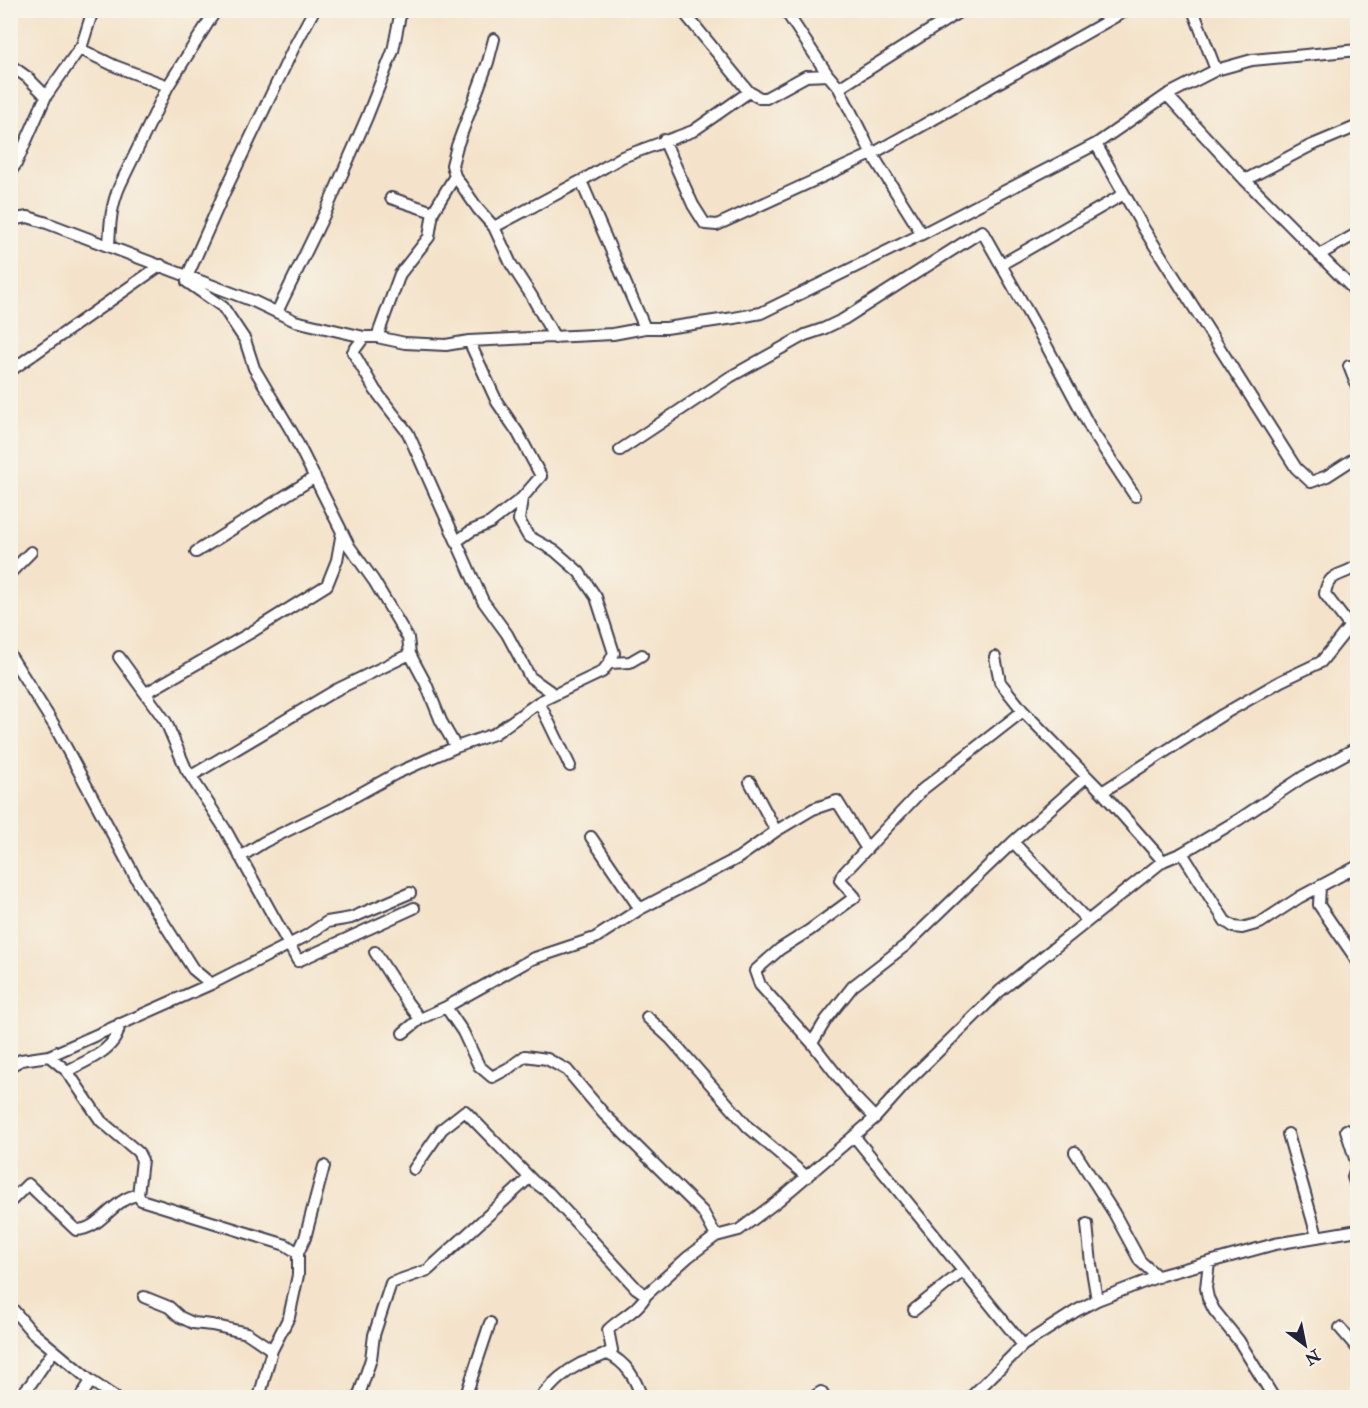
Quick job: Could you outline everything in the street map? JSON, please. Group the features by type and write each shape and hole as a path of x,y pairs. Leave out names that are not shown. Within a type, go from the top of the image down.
{"street":[{"path":"10,172 16,164 46,96 80,49 93,10"},
{"path":"109,246 113,199 168,86 216,10"},
{"path":"314,10 225,191 186,282 223,307 245,340 254,368 293,434 349,546 374,581 408,638 410,654 426,684 441,721 456,747"},
{"path":"277,312 326,212 368,117 393,51 401,10"},
{"path":"682,10 749,92 760,98 766,98 806,76 828,75"},
{"path":"785,10 839,88 872,154 922,234"},
{"path":"839,88 962,10"},
{"path":"664,140 693,205 705,224 717,225 872,154 1127,10"},
{"path":"1193,10 1216,70"},
{"path":"494,39 452,165 455,176 494,227 511,264 555,338"},
{"path":"80,49 115,66 168,86"},
{"path":"10,220 28,217 161,265 295,321 364,337 377,337 405,343 447,345 469,341 555,338 613,334 645,328 666,328 760,313 922,234 1096,144 1167,95 1216,70 1252,60 1358,50"},
{"path":"10,65 27,77 46,96"},
{"path":"494,227 622,157 693,131 749,92"},
{"path":"1167,95 1245,180 1358,294"},
{"path":"1245,180 1310,146 1358,126"},
{"path":"1096,144 1144,230 1296,468 1311,482 1327,476 1358,456"},
{"path":"377,337 400,274 429,237 433,212 455,176"},
{"path":"581,181 645,328"},
{"path":"1002,264 1124,194"},
{"path":"391,198 433,212"},
{"path":"620,450 730,377 805,335 844,319 982,231 1092,431 1136,496"},
{"path":"1319,255 1358,233"},
{"path":"10,371 161,265"},
{"path":"223,307 243,299"},
{"path":"364,337 353,352 375,390 408,433 483,601 507,634 530,677 555,694"},
{"path":"457,541 471,531 490,523 522,498 541,476 497,402 469,341"},
{"path":"1349,366 1358,389"},
{"path":"196,552 315,477"},
{"path":"240,857 397,772 494,734 539,702 602,672 614,653 596,597 579,572 555,551 528,536 519,520 522,498"},
{"path":"146,693 327,585 337,561 342,532"},
{"path":"10,573 31,552"},
{"path":"1102,792 1222,715 1281,681 1321,662 1345,635 1349,627 1325,594 1326,584 1332,578 1358,565"},
{"path":"1345,635 1358,628"},
{"path":"191,776 336,690 410,654"},
{"path":"10,655 54,725 138,882 193,969 211,984"},
{"path":"609,663 630,662 642,655"},
{"path":"119,657 166,722 191,776 225,829 298,961 414,908"},
{"path":"995,657 1000,682 1023,711 1102,792 1164,861"},
{"path":"539,702 570,766"},
{"path":"875,1118 850,1092 812,1043 760,985 755,971 780,949 855,897 840,878 923,789 1023,711"},
{"path":"543,1398 543,1395 562,1374 582,1362 608,1354 612,1350 608,1330 642,1303 646,1295 688,1257 716,1236 739,1230 807,1177 875,1118 909,1080 1000,991 1087,920 1164,861 1238,820 1303,777 1358,747"},
{"path":"812,1043 826,1020 853,987 906,945 1013,842 1086,777"},
{"path":"750,782 776,831"},
{"path":"403,1033 420,1019 532,959 595,938 640,909 738,858 776,831 813,809 837,801 867,849"},
{"path":"591,837 640,909"},
{"path":"1013,842 1087,920"},
{"path":"1182,852 1225,921 1234,927 1242,928 1260,924 1300,897 1358,866"},
{"path":"1320,886 1319,905 1358,962"},
{"path":"10,1066 21,1060 49,1056 211,984 289,945 327,922 351,918 410,893"},
{"path":"375,952 420,1019"},
{"path":"446,1006 463,1032 479,1066 492,1077 525,1056 547,1059 567,1070 604,1114 703,1212 716,1236"},
{"path":"647,1017 670,1038 748,1127 807,1177"},
{"path":"67,1071 106,1049 117,1036 119,1024"},
{"path":"49,1056 67,1071 101,1121 138,1152 142,1160 138,1195 141,1200 286,1245 298,1253"},
{"path":"414,1169 442,1129 465,1111 530,1178 549,1193 636,1288 646,1295"},
{"path":"1346,1130 1357,1165 1353,1177 1358,1191"},
{"path":"1288,1134 1317,1236"},
{"path":"854,1136 1023,1345"},
{"path":"1075,1152 1114,1213 1140,1261 1158,1276"},
{"path":"259,1398 272,1350 289,1317 298,1275 298,1253 305,1238 324,1166"},
{"path":"358,1398 370,1359 374,1335 391,1283 428,1270 530,1178"},
{"path":"10,1202 28,1184 76,1230 82,1230 127,1196 138,1195"},
{"path":"1087,1224 1097,1300"},
{"path":"970,1398 1023,1345 1097,1300 1158,1276 1275,1244 1358,1230"},
{"path":"1209,1262 1206,1288 1208,1298 1239,1341 1274,1398"},
{"path":"914,1310 963,1271"},
{"path":"144,1297 169,1307 180,1317 193,1323 247,1333 272,1350"},
{"path":"10,1306 31,1331 91,1381 116,1398"},
{"path":"465,1398 490,1323"},
{"path":"1340,1328 1358,1349"},
{"path":"26,1395 54,1350"},
{"path":"608,1354 619,1359 627,1367 642,1398"},
{"path":"80,1398 91,1381"},
{"path":"812,1398 821,1392 825,1398"}]}
